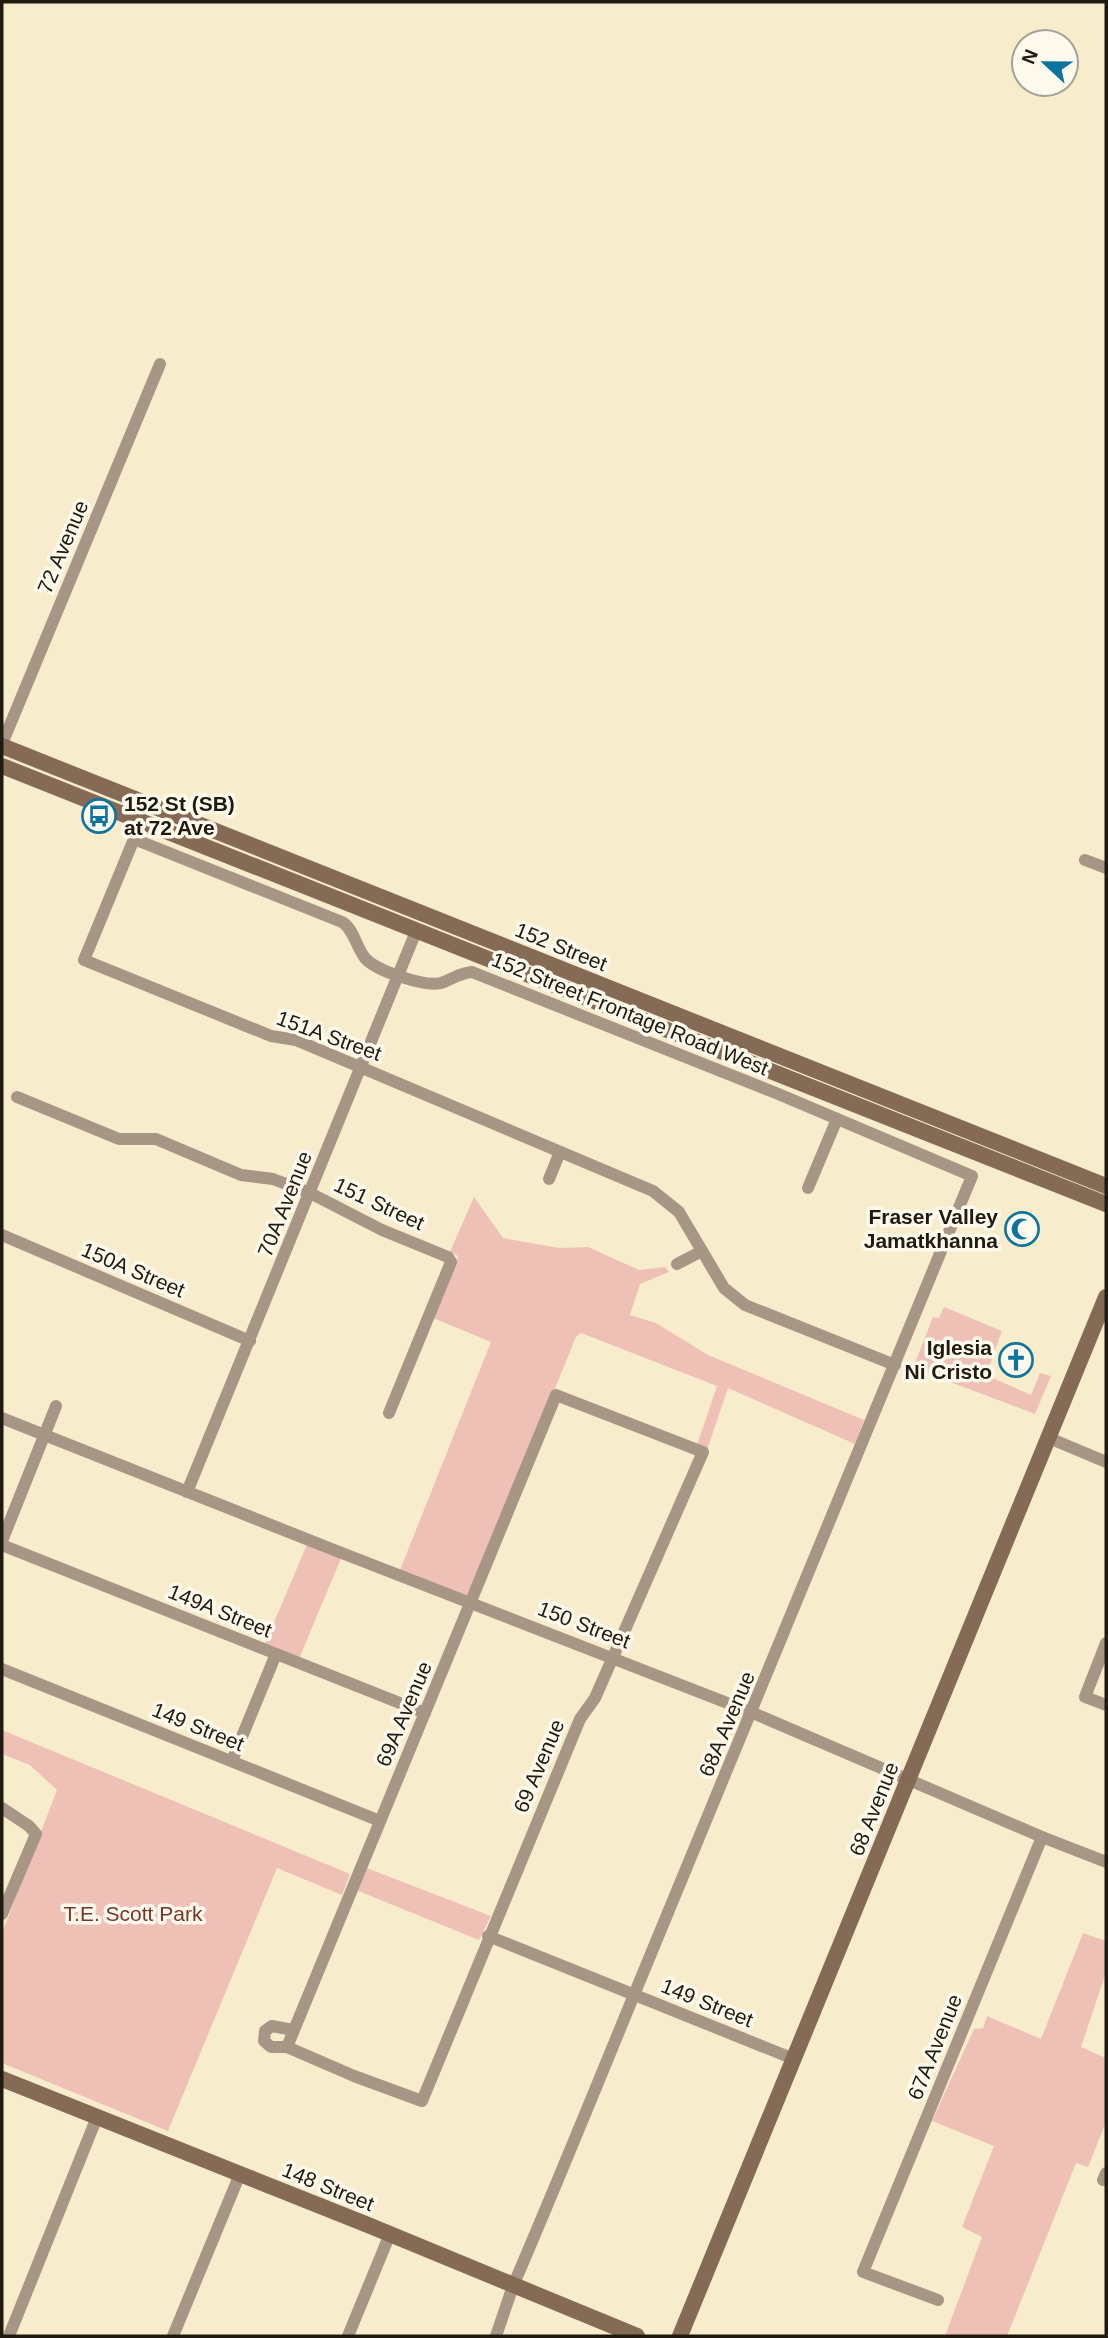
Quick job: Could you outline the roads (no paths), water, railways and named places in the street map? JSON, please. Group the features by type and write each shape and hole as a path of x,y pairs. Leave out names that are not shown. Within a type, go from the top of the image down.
{"main road":[{"name":"152 Street","path":"2,745 1106,1186"},
{"name":"152 Street","path":"2,766 1106,1204"},
{"path":"417,929 427,927 473,941 495,944"},
{"name":"68 Avenue","path":"680,2336 1106,1297"},
{"name":"148 Street","path":"2,2079 637,2336"}],"street":[{"name":"72 Avenue","path":"2,745 160,364"},
{"name":"152 Street Frontage Road West","path":"84,960 134,839 349,926 359,950 368,961 399,976 426,985 443,982 459,973 472,972 972,1176"},
{"path":"1085,860 1106,868"},
{"name":"70A Avenue","path":"187,1492 417,929"},
{"name":"151A Street","path":"84,960 271,1036 296,1040 653,1191 678,1212 724,1288 745,1305 895,1365"},
{"name":"151 Street","path":"17,1097 119,1139 156,1139 241,1175 273,1179 310,1193 382,1230 448,1257 451,1262 389,1413"},
{"path":"808,1188 837,1119"},
{"path":"549,1179 559,1152"},
{"name":"68A Avenue","path":"496,2336 513,2286 753,1713 972,1176"},
{"name":"150A Street","path":"2,1235 250,1341"},
{"path":"677,1264 702,1251"},
{"name":"69 Avenue","path":"287,2047 422,2101 580,1719 595,1698 614,1657 703,1452 556,1395"},
{"name":"69A Avenue","path":"287,2047 556,1395"},
{"path":"2,1543 56,1406"},
{"name":"150 Street","path":"2,1418 614,1657 1106,1862"},
{"path":"1049,1438 1106,1462"},
{"name":"149A Street","path":"2,1543 425,1713"},
{"path":"1106,1643 1085,1697 1106,1705"},
{"path":"232,1761 276,1654"},
{"name":"149 Street","path":"2,1669 380,1821"},
{"path":"2,1808 29,1826 36,1834 2,1914"},
{"name":"67A Avenue","path":"938,2300 863,2272 1042,1837"},
{"name":"149 Street","path":"488,1936 794,2059"},
{"path":"287,2047 267,2044 264,2041 265,2031 275,2026 293,2030"},
{"path":"9,2336 97,2117"},
{"path":"173,2336 240,2174"},
{"path":"348,2336 390,2234"}],"place":[{"name":"152 St (SB) at 72 Ave","path":"99,816"},
{"name":"Fraser Valley Jamatkhanna","path":"1022,1229"},
{"name":"Iglesia Ni Cristo","path":"1016,1360"}],"park label":[{"name":"T.E. Scott Park","path":"133,1914"}]}
